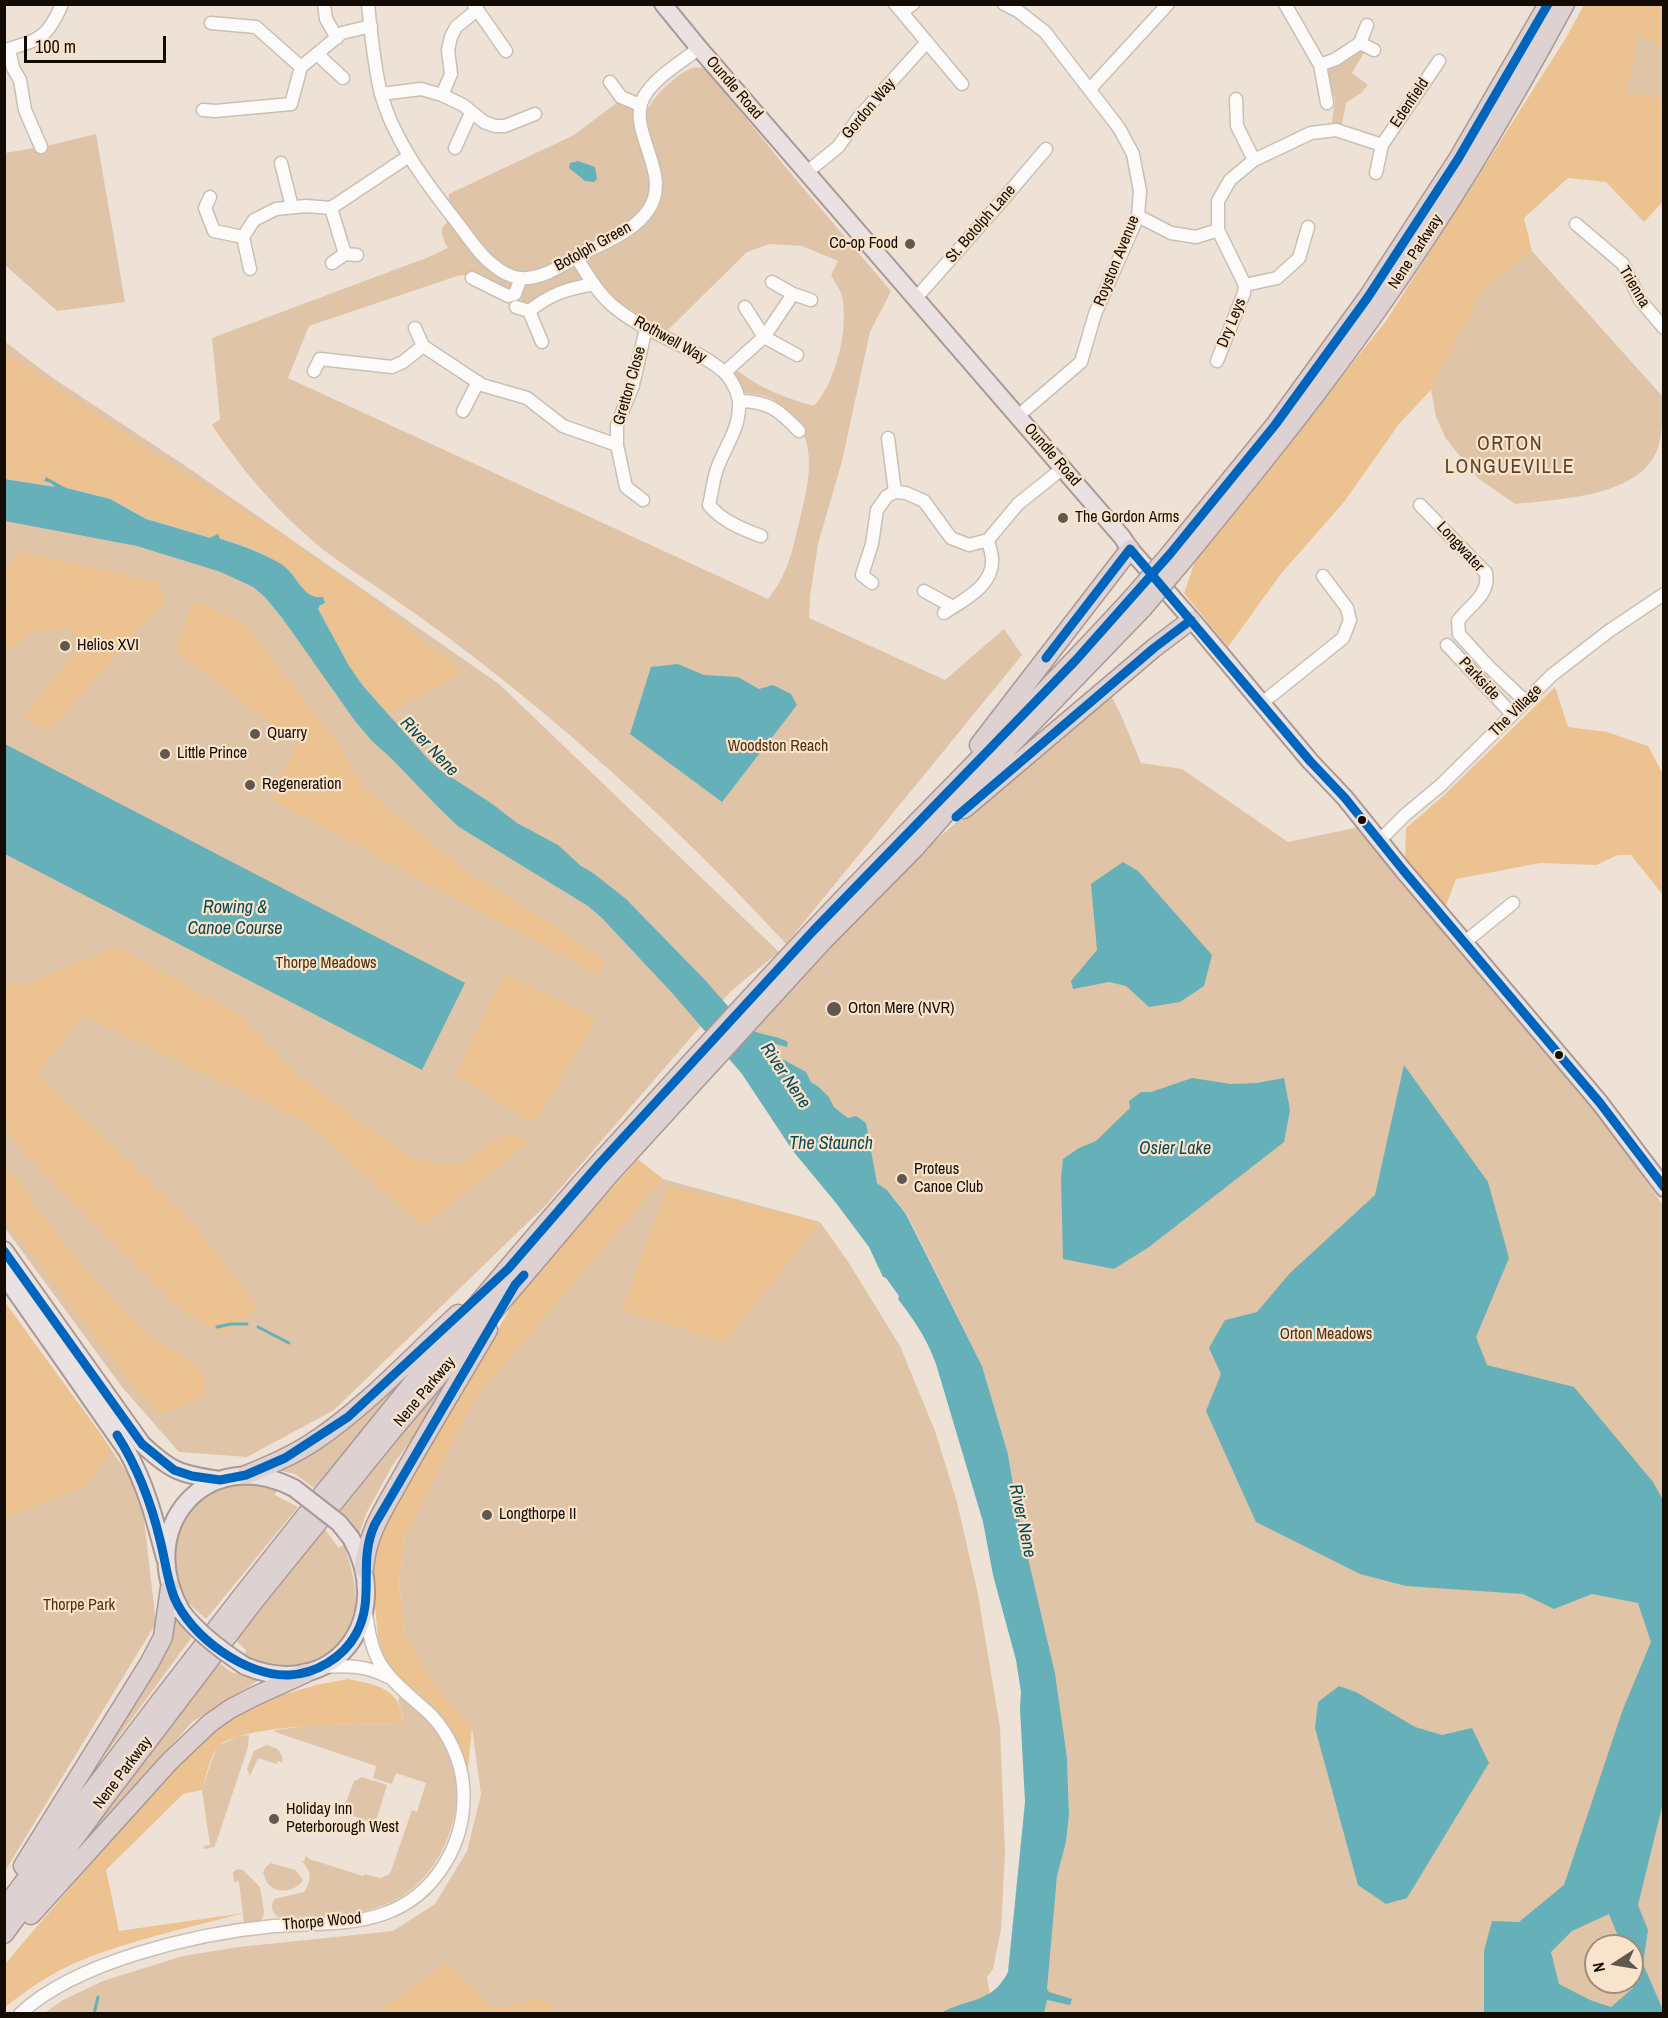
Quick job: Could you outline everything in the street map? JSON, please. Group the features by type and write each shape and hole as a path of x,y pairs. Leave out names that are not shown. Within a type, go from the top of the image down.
{"highway":[{"name":"Nene Parkway","path":"1175,559 1368,297 1458,159 1548,4"},
{"name":"Nene Parkway","path":"4,1909 245,1591 380,1423 512,1277 604,1169 819,935 910,842 952,806 1138,603 1286,434 1381,306 1471,168 1565,4"},
{"path":"910,842 988,734 1130,549"},
{"path":"910,842 938,832 1154,648 1191,620"},
{"name":"Nene Parkway","path":"4,1934 255,1600 391,1432 512,1277"},
{"path":"246,1475 285,1458 348,1417 512,1277"},
{"path":"364,1569 371,1532 512,1277"},
{"path":"4,1895 150,1662 163,1637 170,1588"},
{"path":"4,1946 170,1761 210,1723 238,1705 314,1670"}],"main road":[{"name":"Oundle Road","path":"663,4 1122,537 1465,942 1600,1103 1664,1188"},
{"path":"4,1250 142,1444 160,1461 174,1470 192,1476 220,1480"},
{"path":"4,1275 127,1451 139,1473 150,1500 170,1588 182,1612 193,1626 245,1666 260,1672 290,1676 314,1670 337,1657 357,1634 365,1611 367,1583 360,1553 351,1538 339,1523 294,1488 263,1476 246,1475 220,1480 192,1498 180,1510 169,1533 165,1558"}],"street":[{"path":"41,147 25,110 20,80 7,50 38,40 53,25 62,4"},
{"path":"324,4 326,19 337,38"},
{"path":"369,4 370,26 381,94 395,131 448,211 490,262 502,272 520,278"},
{"path":"913,4 899,8 962,84"},
{"name":"Royston Avenue","path":"1004,4 1018,11 1045,32 1119,128 1133,154 1140,191 1138,216 1095,314 1081,362 1018,416"},
{"path":"1090,89 1167,8 1168,4"},
{"path":"1285,4 1320,65 1327,103"},
{"path":"442,95 451,74 448,50 451,37 456,27 475,7 506,51"},
{"path":"211,23 256,27 301,67"},
{"path":"1320,65 1336,59 1360,43 1366,25"},
{"path":"203,110 215,111 291,104 301,67 342,33 370,26"},
{"name":"Gordon Way","path":"807,172 838,147 860,116 927,42"},
{"path":"1360,43 1374,50"},
{"path":"610,82 621,97 640,105 646,93 656,82 699,48"},
{"path":"317,54 343,78"},
{"name":"Edenfield","path":"1376,173 1382,145 1439,61"},
{"path":"381,94 422,89 463,105 484,122 495,126 505,126 535,114"},
{"path":"1236,99 1237,126 1254,160"},
{"name":"Botolph Green","path":"472,279 508,296 515,294 520,278 543,274 576,257 632,226 650,208 654,198 656,177 640,123 640,105"},
{"path":"455,148 471,113"},
{"name":"Edenfield","path":"1254,160 1311,133 1336,130 1382,145"},
{"name":"St. Botolph Lane","path":"916,298 1046,149"},
{"path":"250,269 243,237 254,220 276,209 306,206 332,208 410,156"},
{"name":"Dry Leys","path":"1217,361 1244,293 1245,285 1218,230 1218,201 1230,180 1254,160"},
{"path":"281,163 292,207"},
{"path":"210,197 205,208 214,231 243,237"},
{"path":"332,208 351,254 332,263"},
{"path":"1138,216 1171,233 1196,237 1218,230"},
{"name":"Trienna","path":"1575,224 1623,264 1640,300 1664,328"},
{"name":"Dry Leys","path":"1245,285 1277,278 1299,258 1308,227"},
{"name":"Rothwell Way","path":"576,257 612,305 646,328 725,372 739,401"},
{"path":"772,282 793,294 812,300"},
{"path":"529,311 547,298 566,289 594,284"},
{"path":"725,372 764,337 793,294"},
{"path":"516,307 529,311"},
{"path":"745,307 764,337 797,355"},
{"path":"529,311 542,342"},
{"path":"314,371 320,359 392,367 403,362 423,346 415,328"},
{"name":"Gretton Close","path":"643,500 626,487 617,445 617,425 633,385 646,328"},
{"name":"Gretton Close","path":"423,346 482,385 527,398 563,426 617,445"},
{"path":"463,411 478,382"},
{"path":"761,536 740,528 716,513 710,505 717,468 734,434 739,416 739,401 762,403 773,407 799,431"},
{"path":"888,438 895,492"},
{"path":"872,583 862,575 872,544 878,510 887,496 895,492 906,493 924,501 951,538 969,545 988,540 1018,504 1063,468"},
{"name":"Longwater","path":"1420,505 1486,573 1488,581 1482,595 1458,621 1459,634 1525,701"},
{"path":"924,591 948,610 981,588 990,576 993,559 988,540"},
{"path":"1262,703 1343,638 1350,620 1347,608 1323,576"},
{"name":"The Village","path":"1379,841 1405,815 1441,785 1552,675 1575,656 1664,594"},
{"name":"Parkside","path":"1447,645 1512,714"},
{"path":"1465,942 1513,903"},
{"name":"Thorpe Wood","path":"20,2013 49,1991 81,1974 150,1949 208,1936 273,1926 366,1919 399,1907 430,1884 442,1869 458,1838 462,1820 463,1784 459,1765 444,1731 433,1717 382,1667 369,1633 365,1611"},
{"name":"Thorpe Wood","path":"314,1670 346,1665 379,1672 392,1679"}],"green space":[{"path":"1637,34 1663,48 1663,98 1624,92 1633,68"},
{"path":"1358,48 1365,51 1352,73 1368,85 1346,103 1342,124 1332,123 1335,99 1329,84 1327,66"},
{"name":"Woodston Reach","path":"705,68 891,291 870,332 842,461 818,544 809,618 945,680 1004,629 1022,655 786,944 645,802 532,703 457,644 338,561 304,534 261,490 212,425 220,419 212,338 448,248 442,229 446,223 457,216 448,203 449,194 574,135 619,101 640,114 649,107 667,85 690,69","holes":["769,244 802,246 838,261 831,275 842,296 844,324 839,354 822,396 814,406 773,392 736,369 733,371 733,377 744,393 767,397 789,413 806,440 808,453 806,495 791,553 785,572 768,599 288,378 309,326 457,276 473,274 496,288 523,294 520,302 526,308 601,284 618,301 660,330 668,330 747,252"]},
{"path":"96,134 125,302 57,311 5,265 5,153"},
{"path":"1532,251 1663,397 1662,426 1659,444 1651,462 1637,475 1619,485 1576,497 1515,504 1478,478 1446,439 1436,417 1431,390 1483,290"},
{"name":"Thorpe Meadows","path":"4,341 50,376 190,469 499,684 779,952 731,991 546,1205 334,1410 247,1457 179,1452 122,1387 5,1228"},
{"name":"Orton Meadows","path":"1109,692 1141,763 1182,769 1288,842 1359,827 1372,847 1596,1111 1663,1205 1663,2013 1044,2013 1057,1876 1066,1842 1069,1815 1067,1757 1055,1673 1018,1515 1008,1454 982,1366 907,1214 887,1190 877,1183 865,1125 853,1118 848,1118 834,1107 829,1097 811,1082 806,1072 768,1051 766,1046 774,1043 786,1047 753,1031 853,916 917,856"},
{"path":"663,1179 820,1222 847,1260 900,1346 935,1431 957,1502 978,1594 1000,1727 1005,1852 1001,1929 993,1969 987,1977 993,2013 43,2014 63,2000 103,1981 183,1956 239,1947 393,1931 435,1904 467,1851 481,1794 472,1728 429,1678 404,1631 399,1581 404,1539 473,1401"},
{"name":"Thorpe Park","path":"4,1302 129,1476 143,1511 156,1623 5,1871"},
{"path":"479,1332 417,1432 392,1466 367,1512 359,1534 348,1518 337,1508"},
{"path":"427,1353 314,1488 295,1474 272,1469"},
{"path":"269,1484 277,1489 275,1495 298,1507 206,1619 188,1603 183,1605 174,1564 174,1538 196,1498 220,1485"},
{"path":"322,1526 339,1548 344,1545 351,1567 356,1599 350,1632 337,1648 317,1660 283,1669 261,1665 245,1654 246,1650 234,1639"},
{"path":"170,1611 181,1625 194,1634 59,1818"},
{"path":"217,1661 231,1672 259,1680 192,1722 48,1884"},
{"path":"400,1695 422,1715 440,1738 449,1755 455,1775 454,1818 448,1838 438,1858 426,1876 410,1890 378,1907 351,1914 278,1917 273,1910 274,1899 304,1892 307,1887 310,1876 302,1861 306,1856 309,1859 363,1876 364,1874 380,1878 390,1874 412,1810 417,1812 426,1783 396,1773 392,1784 373,1778 376,1766 275,1732 275,1730 317,1725 403,1723 398,1701"},
{"path":"249,1735 248,1747 216,1843 214,1847 204,1849 203,1846 210,1845 202,1790 211,1762 218,1746 238,1736"},
{"path":"266,1745 279,1750 283,1763 278,1761 276,1764 258,1758 250,1776 247,1769 254,1751"},
{"path":"362,1777 387,1785 375,1824 348,1814 344,1808 354,1781"},
{"path":"271,1863 295,1870 303,1880 290,1890 281,1891 273,1888 263,1872"},
{"path":"237,1869 243,1870 260,1887 264,1911 263,1918 258,1922 244,1924 239,1881 234,1882 233,1872"}],"shaded area":[{"path":"1584,5 1663,5 1663,48 1637,35 1633,68 1625,92 1663,98 1663,201 1644,222 1606,182 1568,178 1524,218 1532,251 1483,290 1431,390 1399,424 1344,502 1280,575 1228,647 1184,593 1195,561 1386,321 1566,38"},
{"path":"4,351 161,458 273,529 369,597 463,672 389,713 352,669 342,652 319,610 321,606 326,605 324,596 310,595 286,567 272,557 240,543 153,519 122,503 87,491 5,478"},
{"path":"22,552 158,582 166,600 50,729 22,719 84,641 66,627 31,634 5,653 4,600 7,597 5,569"},
{"path":"194,600 245,624 338,744 366,790 471,875 558,928 604,962 600,976 271,799 297,743 175,650"},
{"path":"1555,687 1568,727 1607,732 1648,746 1663,774 1663,895 1631,855 1618,855 1596,865 1540,863 1456,879 1445,908 1405,858 1406,828 1441,798"},
{"path":"116,947 237,1013 304,1081 410,1157 428,1162 459,1164 508,1133 529,1143 422,1226 310,1125 83,1015 38,1074 188,1218 259,1307 224,1335 182,1311 53,1183 5,1131 5,982 22,986"},
{"path":"504,974 596,1018 535,1123 456,1076"},
{"path":"638,1159 663,1179 473,1401 404,1539 399,1581 404,1631 429,1678 472,1728 467,1777 457,1740 386,1666 379,1646 371,1567 376,1534 520,1292"},
{"path":"5,1167 18,1179 35,1206 87,1272 149,1336 200,1366 207,1396 161,1414 133,1386 5,1219"},
{"path":"668,1186 820,1222 725,1342 622,1310"},
{"path":"5,1302 111,1449 87,1486 5,1518"},
{"path":"348,1679 369,1683 386,1690 398,1702 403,1723 305,1726 251,1733 230,1739 215,1751 202,1790 183,1794 106,1870 119,1931 244,1913 159,1935 95,1955 48,1977 5,2007 5,1964 168,1773 223,1721 262,1701 316,1685"},
{"path":"447,1962 495,2009 543,1997 556,2013 375,2013"}],"water":[{"path":"578,161 595,167 597,179 594,182 585,181 569,168 570,163"},
{"path":"46,477 66,488 110,499 146,519 210,538 218,534 220,539 254,551 285,567 306,592 316,597 323,597 325,603 318,609 349,666 363,686 429,760 517,823 558,845 581,866 626,899 705,980 748,1029 788,1042 787,1047 771,1043 767,1046 768,1051 806,1072 811,1082 819,1087 829,1097 834,1107 848,1118 856,1116 866,1123 877,1183 887,1190 906,1214 982,1366 1008,1454 1018,1515 1055,1673 1067,1757 1069,1815 1066,1842 1057,1876 1047,1989 1049,1992 1072,1999 1070,2005 1047,2000 1044,2013 941,2013 987,1995 1002,1982 1008,1972 1025,1802 1021,1692 1016,1660 993,1575 983,1522 936,1364 924,1338 898,1299 899,1296 883,1277 869,1247 793,1151 742,1074 673,994 588,906 459,827 439,808 355,721 265,597 253,587 221,572 137,546 5,521 4,479 55,487 44,481"},
{"path":"678,664 704,675 738,677 759,689 773,685 791,694 797,705 722,802 630,734 651,667"},
{"name":"Rowing & Canoe Course","path":"5,744 465,983 422,1070 5,854"},
{"path":"1123,862 1138,871 1212,955 1204,986 1180,1002 1149,1007 1126,986 1109,982 1073,989 1071,981 1097,950 1091,884"},
{"path":"1404,1065 1488,1182 1509,1258 1476,1337 1487,1365 1574,1387 1653,1482 1663,1500 1663,1803 1638,1905 1648,1930 1644,1957 1644,1934 1617,1934 1609,1914 1572,1931 1551,1952 1559,1984 1590,2000 1611,2007 1626,1994 1644,1994 1644,1966 1663,2013 1484,2013 1484,1951 1492,1921 1519,1922 1564,1885 1623,1709 1651,1642 1638,1603 1592,1594 1554,1609 1523,1594 1406,1586 1360,1574 1256,1522 1206,1411 1221,1374 1209,1348 1225,1320 1257,1312 1290,1273 1375,1195"},
{"name":"Osier Lake","path":"1192,1078 1231,1084 1257,1083 1284,1078 1290,1110 1284,1142 1149,1247 1114,1269 1063,1259 1061,1178 1063,1159 1079,1148 1096,1141 1130,1108 1129,1101 1141,1092 1151,1092"},
{"path":"1339,1686 1356,1692 1415,1727 1442,1735 1472,1728 1489,1763 1407,1898 1386,1904 1358,1885 1315,1728 1318,1702"}],"waterway":[{"path":"217,1327 247,1324"},
{"path":"258,1327 289,1343"},
{"path":"94,2014 98,1997"}],"transit line":[{"path":"4,1251 142,1444 174,1470 192,1476 220,1480 246,1475 285,1458 348,1417 508,1269 599,1164 814,930 1076,660 1170,554 1275,425 1368,297 1458,159 1548,4"},
{"path":"1046,658 1130,549 1310,761 1345,798 1600,1103 1664,1187"},
{"path":"956,817 1154,648 1191,620"},
{"path":"117,1435 148,1499 174,1597 193,1626 221,1651 255,1669 272,1674 289,1675 309,1672 336,1657 356,1634 365,1607 367,1552 375,1524 515,1285 524,1275"}],"place":[{"name":"Co-op Food","path":"910,244"},
{"name":"The Gordon Arms","path":"1063,518"},
{"name":"Helios XVI","path":"65,646"},
{"name":"Quarry","path":"255,734"},
{"name":"Little Prince","path":"165,754"},
{"name":"Regeneration","path":"250,785"},
{"name":"Orton Mere (NVR)","path":"834,1009"},
{"name":"Proteus Canoe Club","path":"902,1179"},
{"name":"Longthorpe II","path":"487,1515"},
{"name":"Holiday Inn Peterborough West","path":"274,1819"}],"district":[{"name":"ORTON LONGUEVILLE","path":"1510,456"}],"water label":[{"name":"River Nene","path":"429,747"},
{"name":"River Nene","path":"785,1076"},
{"name":"The Staunch","path":"831,1144"},
{"name":"River Nene","path":"1022,1521"}]}
